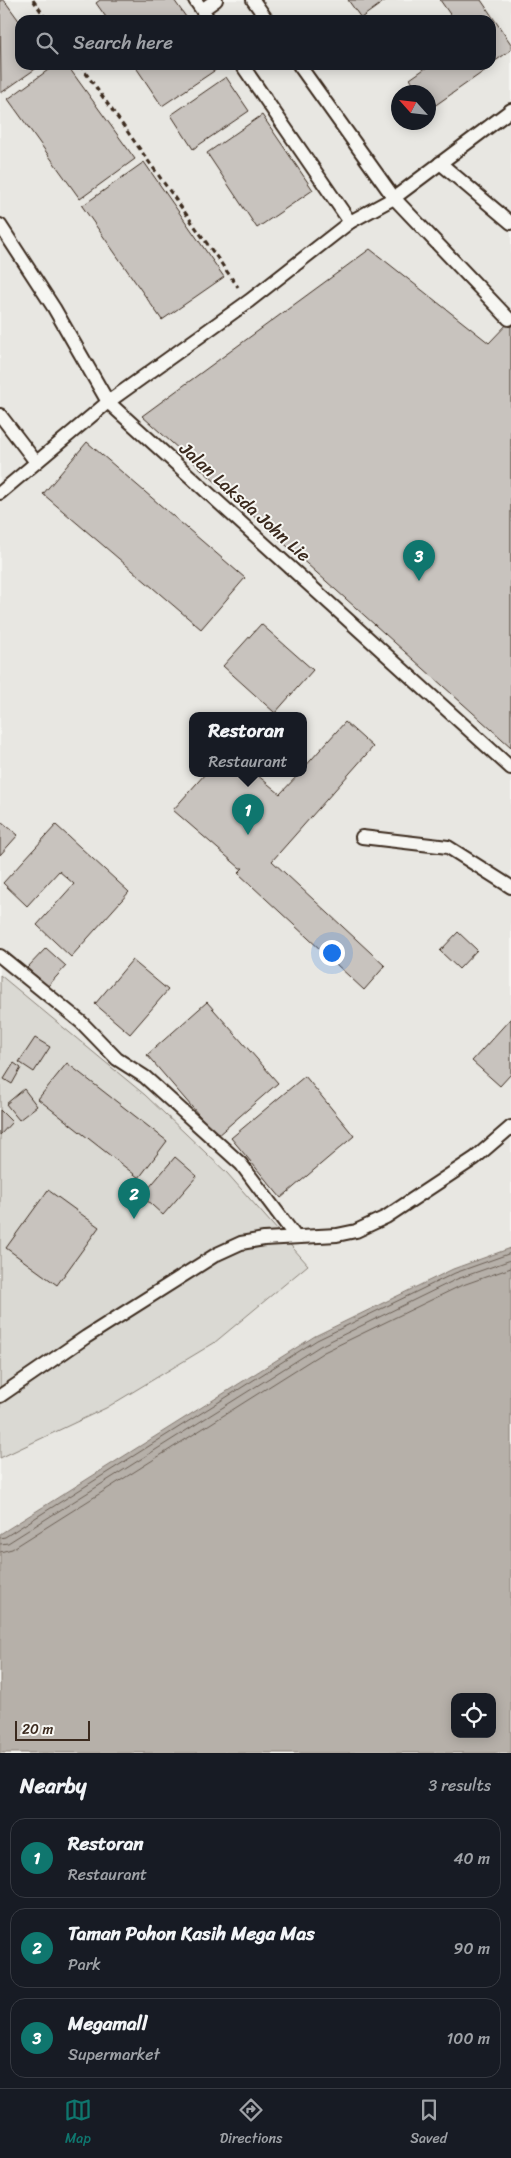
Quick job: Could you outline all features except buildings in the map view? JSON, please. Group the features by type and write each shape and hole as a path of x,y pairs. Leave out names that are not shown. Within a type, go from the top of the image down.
{"lane":[{"path":"202,10 216,0"},
{"path":"253,0 264,15"},
{"path":"245,70 350,222"},
{"path":"303,70 394,198 509,319"},
{"path":"0,493 108,402 249,301 350,222 394,198 511,110"},
{"path":"440,163 511,223"},
{"name":"Jalan Laksda John Lie","path":"0,226 54,308 108,402 511,768"},
{"path":"0,415 36,462"},
{"path":"362,837 448,848 511,887"},
{"path":"0,956 81,1022 117,1059 145,1078 241,1164 295,1236"},
{"path":"0,1396 86,1337 217,1254 241,1243 295,1236 337,1235 356,1231 386,1217 475,1158 511,1127"}],"path":[{"path":"33,0 44,15"},
{"path":"84,70 249,301"}],"shaded area":[{"path":"0,0 511,0 511,1248 453,1269 315,1336 0,1534"},
{"path":"0,975 145,1095 227,1173 308,1265 214,1343 106,1408 0,1458"}],"water":[{"path":"511,1248 511,1753 0,1753 0,1534 315,1336 453,1269"}],"place":[{"name":"Megamall","path":"419,581"},
{"name":"Restoran","path":"248,835"},
{"name":"Taman Pohon Kasih Mega Mas","path":"134,1219"}]}
